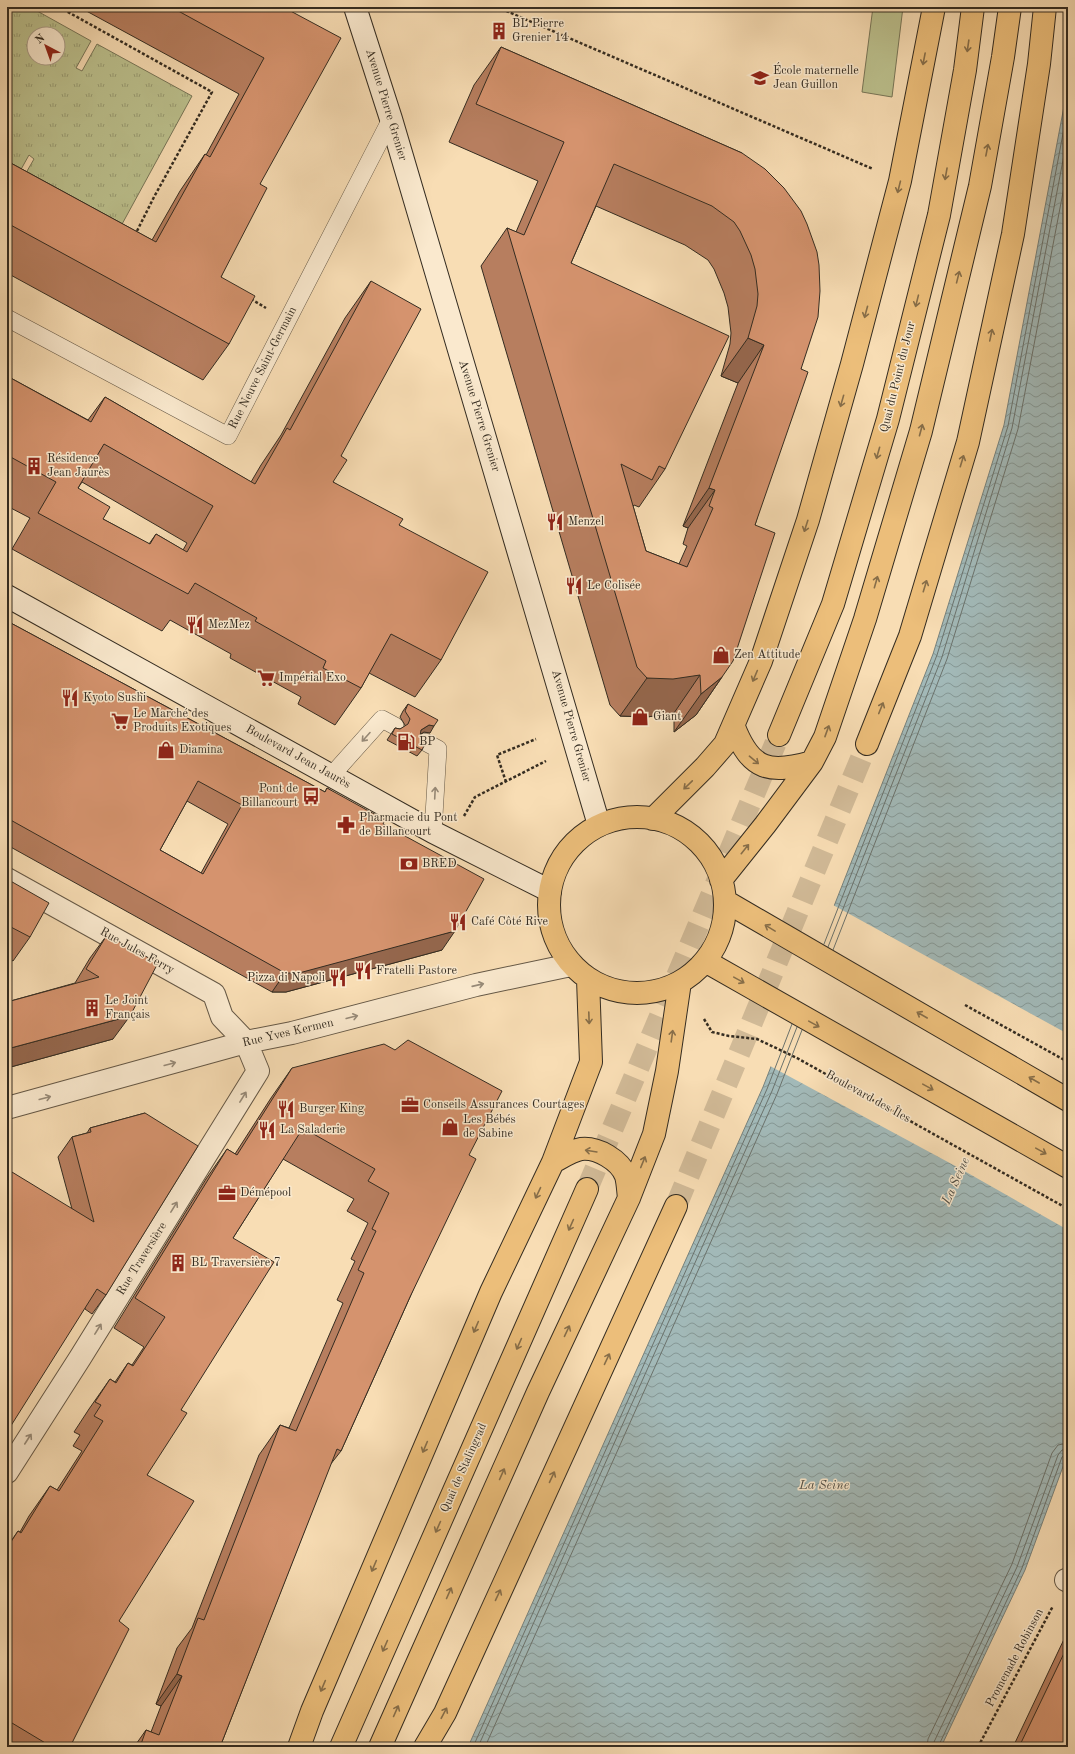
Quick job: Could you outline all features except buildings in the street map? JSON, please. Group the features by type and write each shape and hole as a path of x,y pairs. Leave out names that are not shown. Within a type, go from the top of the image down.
{"main road":[{"path":"653,819 705,768 725,744 734,727 761,661 808,520 852,364 900,181 934,7"},
{"name":"Quai du Point du Jour","path":"779,735 833,604 888,419 939,215 965,70 973,7"},
{"path":"721,880 765,825 812,762 825,737 865,619 921,431 980,186 1001,73 1010,7"},
{"path":"867,744 910,636 968,442 1013,234 1039,64 1045,7"},
{"path":"734,727 741,746 760,765 772,768 791,768 812,762"},
{"path":"626,818 653,819 675,826 696,840 711,858 721,880 725,901 723,922 716,943 705,961 693,973 680,982 657,991 633,994 609,989 588,979 571,965 557,943 549,917 550,891 559,864 576,842 599,826 626,818"},
{"path":"725,901 1068,1100"},
{"path":"705,961 1068,1166"},
{"path":"299,1747 312,1711 491,1292 553,1162 591,1062 588,979"},
{"path":"380,1747 538,1392 629,1198 654,1134 667,1071 680,982"},
{"path":"553,1162 581,1149 597,1151 607,1156 620,1167 625,1176 629,1198"},
{"name":"Quai de Stalingrad","path":"341,1747 587,1189"},
{"path":"424,1747 445,1713 676,1206"}],"street":[{"name":"Avenue Pierre Grenier","path":"355,7 391,119 599,826"},
{"name":"Boulevard Jean Jaurès","path":"7,596 441,836 550,891"},
{"name":"Rue Jules Ferry","path":"7,879 214,994 222,1017 246,1042"},
{"name":"Rue Yves Kermen","path":"7,1108 246,1042 292,1033 476,985 571,965"},
{"name":"Rue Traversière","path":"7,1472 80,1358 258,1071 246,1042"}],"lane":[{"name":"Rue Neuve Saint-Germain","path":"7,318 228,436 391,119"},
{"path":"331,776 382,719 395,726"},
{"path":"425,742 438,749 441,836"}],"path":[{"path":"59,7 212,92 132,240"},
{"path":"497,7 900,181"},
{"path":"136,234 143,238"},
{"path":"246,296 287,320"},
{"path":"506,782 497,755 536,739"},
{"path":"441,836 475,797 546,761"},
{"name":"Boulevard des Îles","path":"680,982 712,1032 729,1036 757,1039 765,1042 797,1058 1068,1209"},
{"name":"Promenade Robinson","path":"978,1747 1067,1581"}],"green space":[{"path":"7,7 30,7 64,26 26,26 26,66 66,66 66,27 91,41 76,68 82,71 97,44 192,96 115,237 19,185 34,159 29,155 14,182 7,179"},
{"path":"873,7 903,7 892,97 862,92"}],"water":[{"name":"La Seine","path":"1068,85 1068,1453 1025,1570 941,1747 468,1747 763,1087 933,654 1004,425"}],"pier":[{"path":"833,905 1068,1034 1068,1230 959,1168 770,1066"}],"tunnel":[{"path":"587,1189 779,735"},
{"path":"676,1206 867,744"}],"place":[{"name":"BL Pierre Grenier 14","path":"499,31"},
{"name":"École maternelle Jean Guillon","path":"760,78"},
{"name":"Résidence Jean Jaurès","path":"34,466"},
{"name":"Menzel","path":"555,522"},
{"name":"Le Colisée","path":"574,586"},
{"name":"MezMez","path":"195,625"},
{"name":"Zen Attitude","path":"721,655"},
{"name":"Impérial Exo","path":"266,678"},
{"name":"Kyoto Sushi","path":"70,698"},
{"name":"Giant","path":"640,717"},
{"name":"Le Marché des Produits Exotiques","path":"120,721"},
{"name":"BP","path":"406,742"},
{"name":"Diamina","path":"166,750"},
{"name":"Pont de Billancourt","path":"311,796"},
{"name":"Pharmacie du Pont de Billancourt","path":"346,825"},
{"name":"BRED","path":"409,864"},
{"name":"Café Côté Rive","path":"458,922"},
{"name":"Fratelli Pastore","path":"363,971"},
{"name":"Pizza di Napoli","path":"338,978"},
{"name":"Le Joint Français","path":"92,1008"},
{"name":"Conseils Assurances Courtages","path":"410,1105"},
{"name":"Burger King","path":"286,1109"},
{"name":"Les Bébés de Sabine","path":"450,1127"},
{"name":"La Saladerie","path":"267,1130"},
{"name":"Démépool","path":"227,1193"},
{"name":"BL Traversière 7","path":"178,1263"}]}
